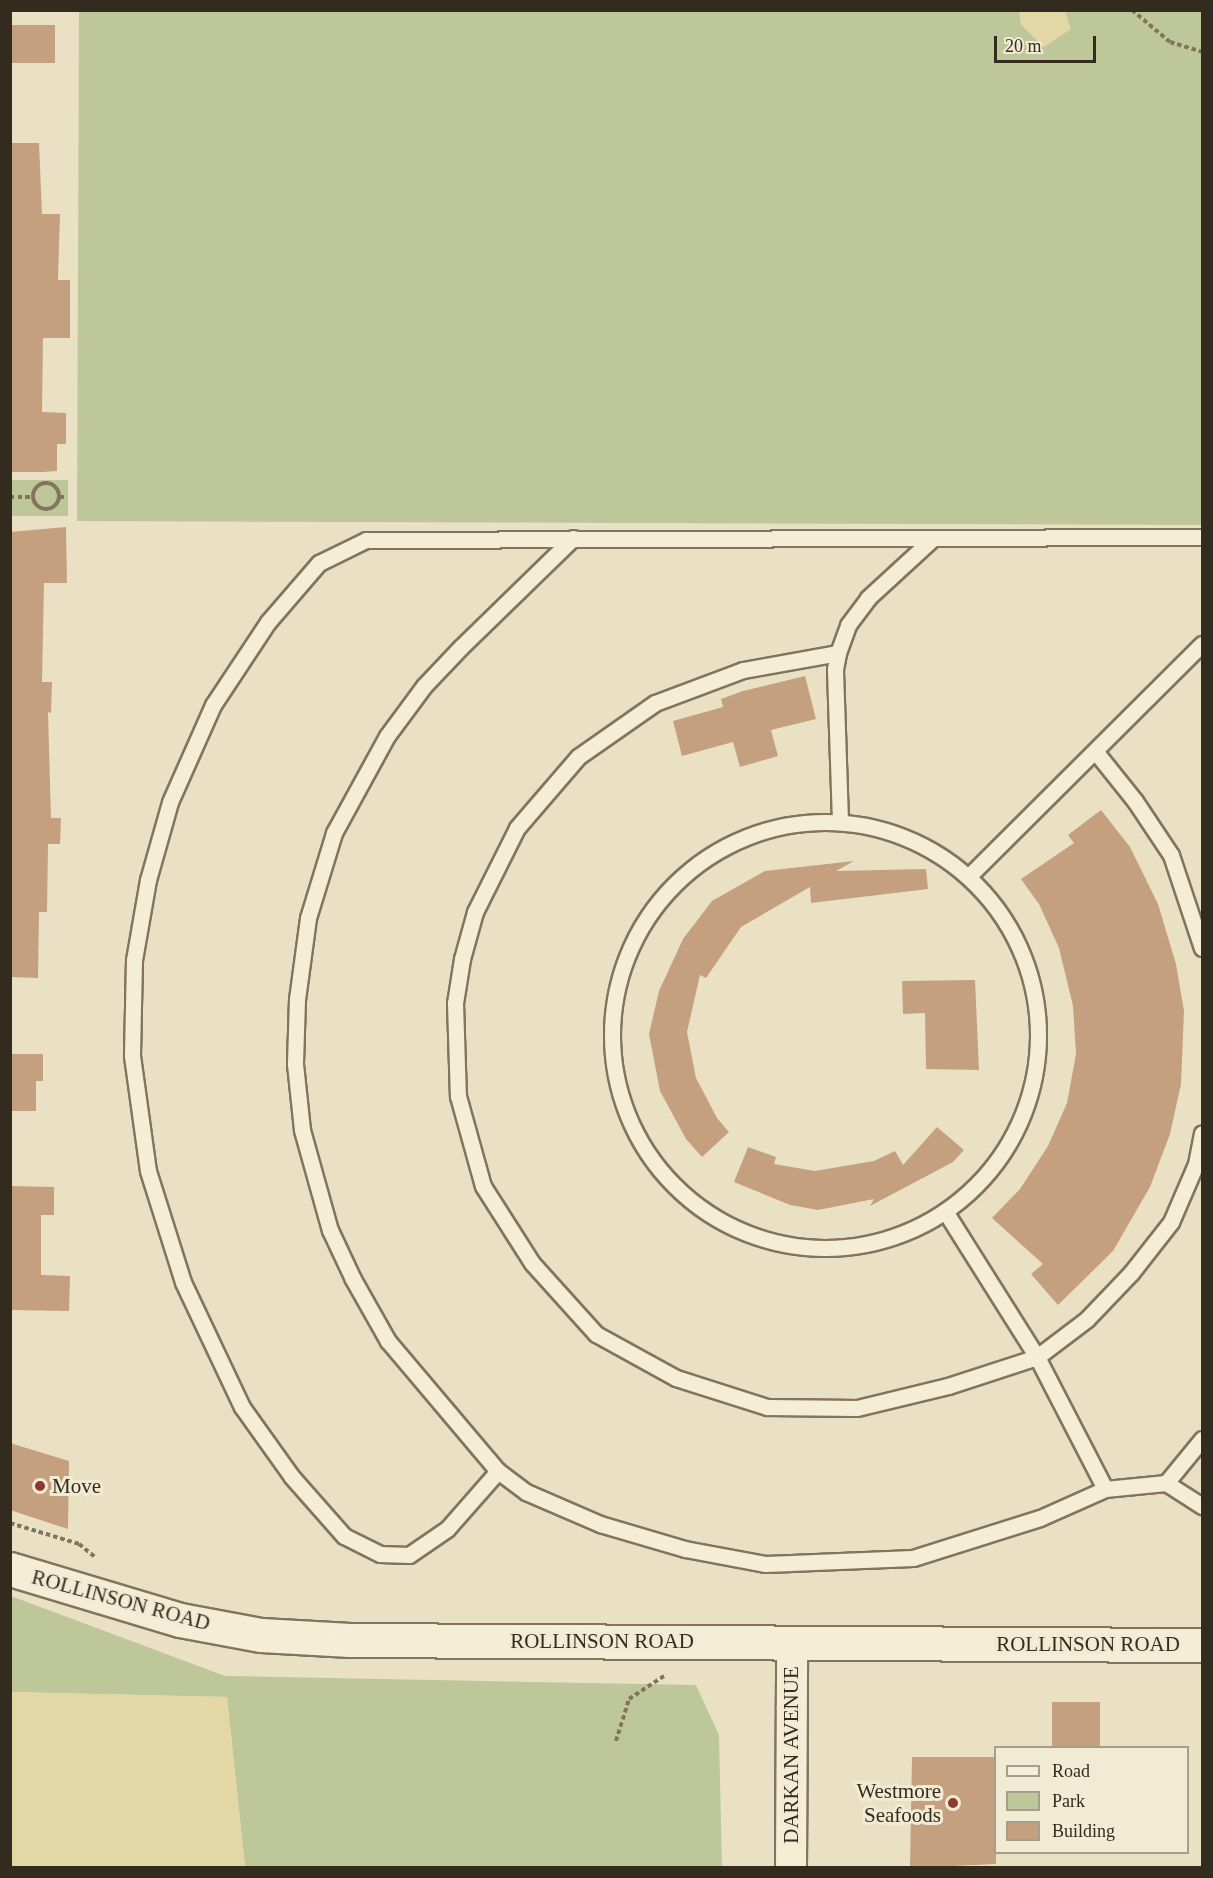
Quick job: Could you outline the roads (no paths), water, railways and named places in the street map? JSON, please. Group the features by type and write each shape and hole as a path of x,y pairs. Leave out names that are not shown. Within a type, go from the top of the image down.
{"street":[{"name":"ROLLINSON ROAD","path":"10,1569 180,1620 261,1635 350,1640 1203,1645"},
{"name":"DARKAN AVENUE","path":"791,1868 792,1642"}],"lane":[{"path":"498,1472 429,1545 409,1555 395,1556 371,1550 344,1536 279,1460 242,1407 205,1335 183,1282 148,1171 132,1055 134,960 148,880 170,802 213,705 268,622 319,563 366,540 573,538 931,540 1203,537"},
{"path":"573,538 461,646 424,686 387,736 334,833 308,918 297,999 295,1064 302,1130 330,1230 388,1341 498,1472 526,1492 600,1524 685,1549 765,1564 913,1558 1040,1518 1105,1489 1166,1483 1203,1506"},
{"path":"840,821 835,669 838,653 848,625 868,598 931,540"},
{"path":"973,872 1203,644"},
{"path":"838,653 744,670 655,703 578,757 517,828 475,912 462,959 455,1003 458,1096 483,1186 532,1263 596,1334 676,1378 767,1407 857,1408 948,1386 1037,1357 1087,1319 1131,1273 1171,1222 1196,1164 1203,1134"},
{"path":"1095,751 1135,801 1171,855 1203,948"},
{"path":"840,821 887,832 973,872 1002,914 1024,958 1034,1003 1036,1050 1028,1098 1009,1142 981,1180 945,1211 897,1236 844,1248 789,1246 738,1231 691,1203 653,1164 626,1118 612,1066 612,1012 625,959 651,912 688,873 734,844 785,827 840,821"},
{"path":"945,1211 1037,1357 1105,1489"},
{"path":"1166,1483 1203,1439"}],"place":[{"name":"Move","path":"40,1486"},
{"name":"Westmore Seafoods","path":"953,1803"}]}
